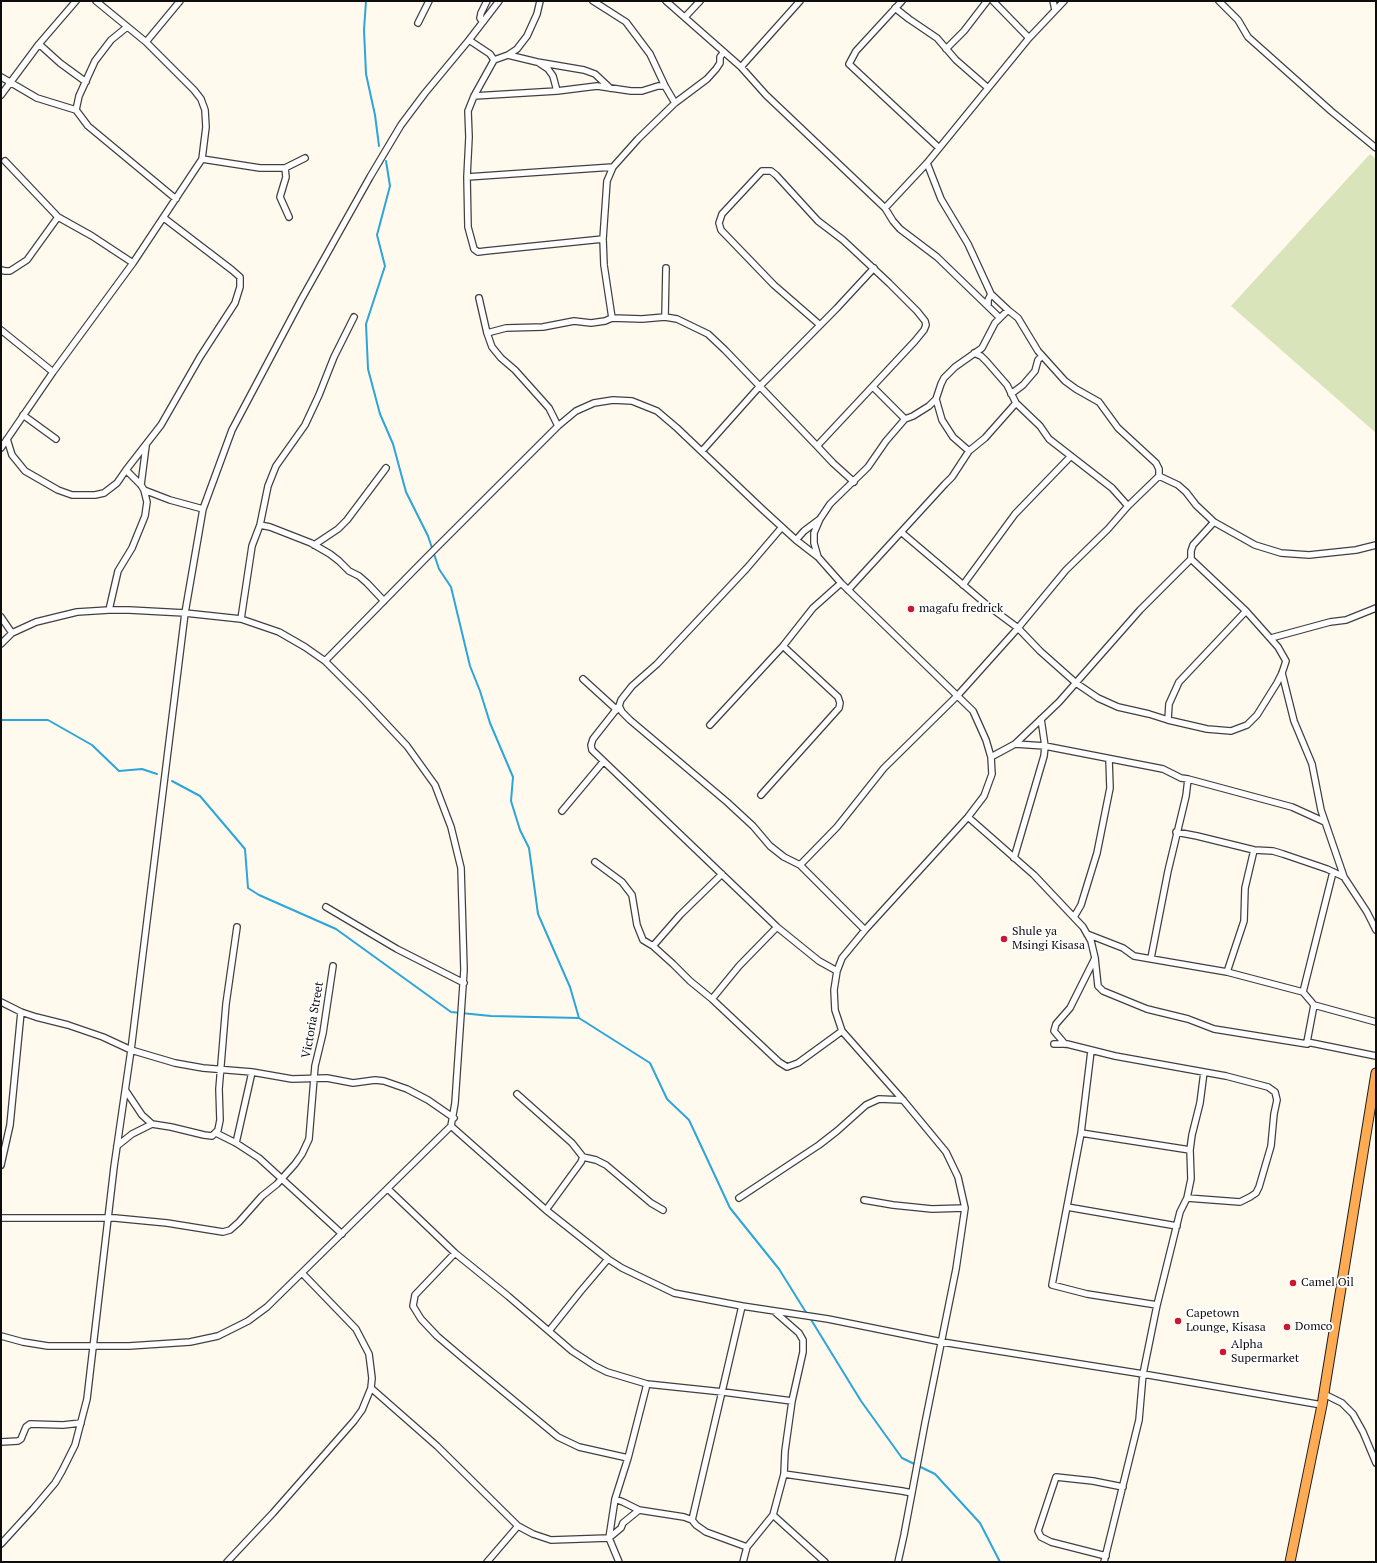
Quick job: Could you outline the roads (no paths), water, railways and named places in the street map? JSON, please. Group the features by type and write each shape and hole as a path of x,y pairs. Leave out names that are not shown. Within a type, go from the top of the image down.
{"highway":[{"path":"1290,1562 1324,1394 1376,1073"}],"street":[{"path":"1,95 39,44 76,1"},
{"path":"1,448 53,372 164,218 202,159 206,127 205,110 201,99 194,90 146,42 96,1"},
{"path":"146,42 180,1"},
{"path":"418,23 429,1"},
{"path":"482,22 480,18 481,13 487,1"},
{"path":"1,1544 55,1483 75,1445 87,1399 92,1346 117,1146 126,1091 185,613 203,509 232,430 301,300 370,177 401,125 499,1"},
{"path":"540,1 537,14 527,36 516,49 508,55 494,60 474,96 468,111 468,227 474,250 478,252 603,239"},
{"path":"593,1 626,22 650,54 675,103"},
{"path":"666,1 740,67 766,95 885,208 900,229 937,257 1000,318"},
{"path":"685,17 700,1"},
{"path":"740,67 800,1"},
{"path":"902,1 856,51 849,64 938,147"},
{"path":"946,49 964,31 987,1"},
{"path":"993,1 1029,38"},
{"path":"1052,1 1055,10"},
{"path":"885,208 927,163 938,147 1029,38 1064,1"},
{"path":"1219,1 1238,20 1248,38 1330,111 1376,148"},
{"path":"896,8 908,19 936,38 956,60 988,88"},
{"path":"76,110 79,96 95,61 112,40 127,27"},
{"path":"469,40 490,54 494,60"},
{"path":"39,44 60,63 86,82"},
{"path":"612,318 604,265 603,239 607,181 613,167 638,139 675,103 707,79 720,63 720,57 724,52"},
{"path":"508,55 537,62 584,70 595,74 611,89"},
{"path":"537,62 548,70 553,76 557,91"},
{"path":"1,77 37,98 76,110 88,126 176,199"},
{"path":"474,96 557,91 597,86 611,89 642,91 658,86 665,86"},
{"path":"202,159 260,168 285,168 306,158"},
{"path":"5,161 58,217 98,240 132,264"},
{"path":"800,865 837,827 884,768 958,695 1018,628 1066,570 1159,476 1159,470 1156,464 1118,428 1099,402 1076,389 1065,380 1042,356 1029,338 1018,318 991,294 968,244 941,199 927,163"},
{"path":"467,177 613,167"},
{"path":"285,168 286,177 280,197 289,217"},
{"path":"817,446 915,341 926,325 925,321 917,312 874,268 818,220 776,175 771,171 762,171 722,214 719,222 721,230 774,284 820,325"},
{"path":"1,270 10,271 27,260 58,217"},
{"path":"7,439 12,455 25,471 58,490 72,495 95,495 104,493 117,484 161,425 200,357 232,309 241,282 240,277 232,270 164,218"},
{"path":"665,317 666,268"},
{"path":"702,451 760,387 874,268"},
{"path":"988,306 988,300 991,294"},
{"path":"479,298 487,334 492,347 501,358 515,370 548,408 558,426"},
{"path":"818,557 814,543 814,533 820,519 830,504 868,467 904,419 929,406 936,399 944,378 955,367 974,354 986,343 995,323 1008,310"},
{"path":"241,619 252,546 260,525 268,486 276,466 305,425 334,357 354,317"},
{"path":"487,334 506,328 543,327 574,321 590,323 605,321 612,318 642,319 665,317 677,319 708,334 854,482"},
{"path":"1,330 53,372"},
{"path":"974,354 981,356 987,362 1007,385 1016,403 1040,426 1049,439 1112,488 1128,506"},
{"path":"1011,394 1023,385 1035,371 1038,360 1042,356"},
{"path":"873,387 904,419"},
{"path":"936,399 942,420 953,436 969,451"},
{"path":"325,661 558,426 576,411 594,403 613,400 632,401 657,411 702,451 796,540 818,557 840,583 974,711 986,740 991,757 992,774 984,796 968,817 865,930 842,958 837,972 834,990 835,1010 842,1031 937,1140 950,1159 960,1184 965,1208 956,1269 898,1562"},
{"path":"848,590 952,478 969,451 985,438 1016,403"},
{"path":"23,415 56,439"},
{"path":"142,488 146,446"},
{"path":"963,585 1015,514 1070,456"},
{"path":"314,545 338,529 347,520 386,468"},
{"path":"109,610 118,571 132,548 145,516 147,502 142,488 126,470"},
{"path":"1159,476 1182,488 1196,505 1214,522 1255,545 1281,553 1309,555 1356,550 1376,545"},
{"path":"142,488 170,500 203,509"},
{"path":"796,540 804,531 820,519"},
{"path":"991,757 1016,744 1076,683 1140,610 1191,559 1193,545 1214,522"},
{"path":"260,525 270,527 314,545 330,554 349,571 359,576 384,601"},
{"path":"782,527 747,568 657,664 632,686 621,700 618,708 593,739 591,745 592,750 603,762 656,810 777,927 819,961 837,972"},
{"path":"901,532 963,585 1018,628 1040,651 1076,683 1098,698 1118,708 1207,729 1231,731 1249,723 1257,715 1282,673 1285,664 1285,657 1271,638 1246,611 1191,559"},
{"path":"710,725 783,646 813,608 840,583"},
{"path":"1271,638 1330,622 1346,620 1376,608"},
{"path":"1,644 12,633 36,622 70,614 109,610 185,613 241,619 279,632 325,661 407,746 435,785 451,827 461,868 464,983 454,1118 451,1126 267,1307 248,1321 218,1336 190,1342 92,1346 42,1345 1,1336"},
{"path":"1168,720 1169,704 1179,682 1246,611"},
{"path":"1,617 12,633"},
{"path":"761,795 839,708 840,703 838,698 783,646"},
{"path":"1282,673 1294,721 1312,764 1316,790 1325,822 1344,877 1368,912 1376,930"},
{"path":"583,679 727,802 770,846 784,857 800,865 865,930"},
{"path":"1014,858 1044,756 1045,746 1040,719"},
{"path":"1016,744 1045,746 1163,769 1181,778 1292,807 1325,822"},
{"path":"1074,918 1081,905 1097,853 1110,788 1109,759"},
{"path":"562,811 603,762"},
{"path":"1151,958 1176,832 1186,796 1188,779"},
{"path":"968,817 1034,875 1087,934 1091,941 1095,958 1098,986 1103,991 1147,1010 1188,1019 1214,1029 1307,1044 1307,1042 1376,1056"},
{"path":"1176,832 1254,850 1273,851 1344,877"},
{"path":"1227,972 1244,921 1245,888 1254,850"},
{"path":"595,862 622,882 632,895 639,932 643,940 653,946 779,1062 787,1067 798,1063 842,1031"},
{"path":"1303,992 1333,872"},
{"path":"653,946 664,932 722,874"},
{"path":"326,907 398,949 464,983"},
{"path":"712,999 738,966 777,927"},
{"path":"126,1091 142,1115 152,1124 204,1135 212,1136 216,1133 220,1120 219,1089 226,1004 238,928"},
{"path":"1087,934 1123,948 1134,956 1227,972 1303,992 1314,1005 1376,1022"},
{"path":"1065,1044 1054,1032 1056,1024 1070,1008 1095,958"},
{"name":"Victoria Street","path":"1,1218 115,1218 167,1223 223,1232 230,1230 262,1196 282,1179 302,1154 309,1139 317,1056 323,1033 333,966"},
{"path":"1,1002 21,1012 75,1027 131,1050 175,1063 203,1068 252,1072 292,1080 327,1078 353,1083 375,1080 384,1081 407,1089 428,1100 454,1118"},
{"path":"1307,1042 1314,1005"},
{"path":"1,1165 10,1125 21,1012"},
{"path":"1054,1044 1065,1044 1091,1051 1226,1076 1268,1087 1275,1092 1277,1100 1271,1146 1256,1193 1250,1198 1240,1202 1187,1198"},
{"path":"1091,1051 1080,1133 1052,1286 1082,1293 1157,1305"},
{"path":"236,1143 252,1072"},
{"path":"1123,1487 1093,1481 1056,1477 1038,1531 1041,1537 1050,1542 1105,1559 1123,1487 1139,1420 1143,1374 1157,1305 1180,1212 1187,1198 1191,1179 1190,1150 1200,1103 1204,1072"},
{"path":"517,1094 572,1143 583,1157 596,1160 606,1165 651,1203 663,1210"},
{"path":"739,1198 837,1132 866,1104 879,1099 903,1100"},
{"path":"117,1146 135,1132 152,1124"},
{"path":"451,1126 546,1210 608,1259 622,1268 674,1292 787,1314 816,1317 942,1342 1143,1374 1322,1405"},
{"path":"216,1133 236,1143 259,1158 342,1234"},
{"path":"1080,1133 1190,1150"},
{"path":"546,1210 581,1162 583,1157"},
{"path":"388,1189 455,1253 572,1350 594,1366 607,1372 646,1384 792,1401"},
{"path":"864,1200 892,1205 932,1209 965,1208"},
{"path":"1067,1207 1177,1226"},
{"path":"455,1253 415,1295 413,1306 421,1319 464,1359 558,1437 579,1447 628,1458"},
{"path":"549,1331 608,1259"},
{"path":"227,1562 273,1513 354,1421 364,1405 371,1388 372,1378 370,1354 356,1328 302,1273"},
{"path":"692,1520 742,1306"},
{"path":"739,1562 744,1559 748,1547 773,1515 784,1474 785,1452 792,1401 803,1352 803,1340 797,1330 773,1311"},
{"path":"619,1562 609,1538 615,1499 628,1458 646,1384"},
{"path":"371,1388 437,1446 518,1526 532,1534 547,1540 609,1538 621,1528 622,1523 640,1510"},
{"path":"1324,1394 1342,1403 1353,1414 1363,1432 1376,1464"},
{"path":"1,1442 18,1441 21,1439 26,1427 30,1424 63,1425 81,1423"},
{"path":"784,1474 902,1491 912,1494"},
{"path":"615,1499 640,1510 684,1517 692,1520 706,1532 748,1547"},
{"path":"773,1515 825,1562"},
{"path":"487,1562 518,1526"}],"waterway":[{"path":"366,1 364,30 366,74 375,115 379,146"},
{"path":"386,161 390,186 377,235 385,266 366,324 368,369 380,414 393,444 406,492 428,536 439,569 451,587 470,666 490,723 513,777 511,801 520,830 529,848 538,914 570,987 579,1018"},
{"path":"1,720 48,720 92,745 119,771 142,769 157,774"},
{"path":"172,781 200,796 245,849 248,888 259,895 336,929 451,1012 491,1016 579,1018 650,1063 667,1099 689,1120 730,1208 779,1269 807,1314"},
{"path":"810,1318 861,1401 902,1458 935,1474 980,1523 1000,1562"}],"place":[{"name":"magafu fredrick","path":"911,609"},
{"name":"Shule ya Msingi Kisasa","path":"1004,939"},
{"name":"Camel Oil","path":"1293,1283"},
{"name":"Capetown Lounge, Kisasa","path":"1178,1321"},
{"name":"Domco","path":"1287,1327"},
{"name":"Alpha Supermarket","path":"1223,1352"}]}
